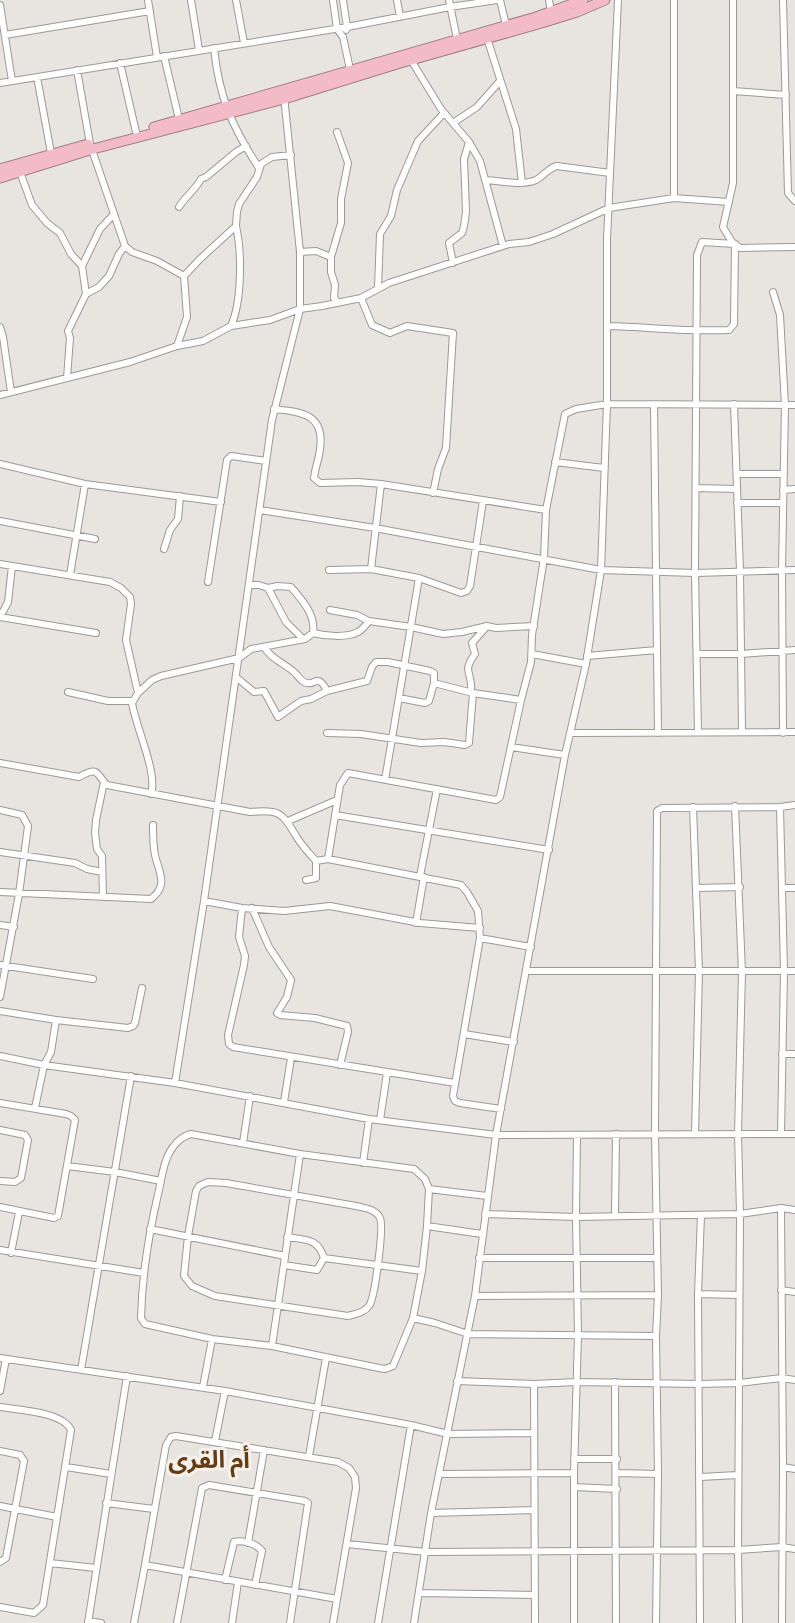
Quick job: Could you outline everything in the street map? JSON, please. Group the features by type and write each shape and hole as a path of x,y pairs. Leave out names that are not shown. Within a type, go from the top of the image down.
{"highway":[{"path":"351,75 457,39 492,34 506,25 583,0"},
{"path":"0,169 51,153 91,146 411,60 492,34 577,12 605,0"},
{"path":"0,178 91,146 179,119 227,110"}],"street":[{"path":"148,0 160,56 179,119"},
{"path":"191,0 199,50"},
{"path":"236,0 244,43"},
{"path":"333,0 337,29 343,36 351,75"},
{"path":"343,0 347,27 343,36"},
{"path":"397,0 400,17"},
{"path":"0,83 337,29 400,17 450,3 499,0 506,25"},
{"path":"549,0 551,12"},
{"path":"414,1623 431,1514 475,1296 496,1135 570,733 586,664 601,570 607,404 607,239 618,0"},
{"path":"674,0 675,198"},
{"path":"733,0 732,183 723,227 732,242 740,248 795,247"},
{"path":"783,0 788,193 795,201"},
{"path":"450,3 457,39"},
{"path":"0,5 12,81"},
{"path":"5,35 150,11"},
{"path":"492,34 500,81 516,129 522,183"},
{"path":"214,48 216,67 227,110 233,126 259,168"},
{"path":"411,60 444,113 469,142 480,161 490,206 503,246"},
{"path":"120,63 136,132"},
{"path":"77,70 91,146 124,246 184,276"},
{"path":"37,77 51,153"},
{"path":"453,123 477,107 500,81"},
{"path":"733,91 786,94"},
{"path":"175,1083 204,901 274,409 300,309 300,252 284,94"},
{"path":"378,288 380,234 391,216 397,190 418,141 444,113"},
{"path":"337,132 348,163 341,199 341,224 331,257 331,272 335,285 334,298 338,302"},
{"path":"453,264 449,243 462,233 466,212 464,159 469,142"},
{"path":"179,207 201,179 246,146"},
{"path":"231,326 236,315 238,291 237,212 257,177 261,164 268,159 291,155"},
{"path":"486,180 522,183 537,180 549,169 557,166 610,174"},
{"path":"20,172 31,203 47,223 60,233 71,254 82,266"},
{"path":"0,395 130,362 177,345 203,341 231,326 270,320 300,309 361,298 378,288 503,246 554,234 609,208 675,198 729,202"},
{"path":"86,294 82,266 100,229 114,214"},
{"path":"177,345 187,317 184,276 236,226"},
{"path":"698,732 695,573 697,255 702,242 735,244"},
{"path":"608,326 697,332 729,330 734,324 735,244"},
{"path":"67,378 70,338 68,331 86,294 109,276 124,246"},
{"path":"300,252 316,251 331,257"},
{"path":"773,292 780,315 785,405 782,570 783,733"},
{"path":"361,298 372,325 390,333 407,326 453,333 446,448 438,469 433,493"},
{"path":"0,327 11,392"},
{"path":"328,859 340,785 348,774 496,800 500,797 520,700 531,662 530,648 544,558 546,510 565,414 576,409 607,404 795,405"},
{"path":"734,404 740,571 742,732"},
{"path":"654,405 658,733"},
{"path":"274,409 296,411 315,420 319,425 320,449 315,470 316,481 320,483 381,484 546,510"},
{"path":"208,582 229,458 231,456 266,461"},
{"path":"555,462 604,468"},
{"path":"0,464 85,484 221,502"},
{"path":"737,474 784,474"},
{"path":"70,575 85,484"},
{"path":"371,569 381,484"},
{"path":"696,489 737,489"},
{"path":"783,489 795,489"},
{"path":"164,549 170,530 178,519 180,496"},
{"path":"329,570 371,569 419,578 461,593 467,591 483,501"},
{"path":"737,503 783,503"},
{"path":"260,510 375,528 601,570 695,573 795,570"},
{"path":"0,521 95,539"},
{"path":"0,564 110,582 121,588 130,597 126,640 138,693"},
{"path":"12,566 8,602 1,614 96,633"},
{"path":"386,780 419,578"},
{"path":"249,585 268,588 291,587 310,612 314,627 313,633"},
{"path":"268,588 269,594 280,608 286,622 303,639"},
{"path":"330,610 357,615 369,621 444,634 487,626 496,628 534,626"},
{"path":"151,794 152,774 134,712 133,701 152,680 160,676 239,658 250,649 303,639 313,633 350,635 358,632 369,621"},
{"path":"327,733 361,734 421,743 444,742 465,745 469,743 472,682 467,674 468,665 475,654 472,643 487,626"},
{"path":"264,647 270,656 294,672 303,682 322,682 327,691"},
{"path":"587,656 657,650"},
{"path":"698,654 795,650"},
{"path":"532,654 586,664"},
{"path":"236,677 255,693 264,691 278,717 301,701 327,691 367,681 376,662 388,662 434,673 429,701 425,703 399,698"},
{"path":"434,683 520,700"},
{"path":"68,692 108,701 133,701"},
{"path":"570,733 795,732"},
{"path":"511,747 566,755"},
{"path":"0,764 79,777 90,772 102,776 104,782 95,833 97,849 102,856 103,897"},
{"path":"104,782 107,785 250,812 258,810 277,813 288,821 302,846 316,861 316,878 306,880"},
{"path":"416,922 437,789"},
{"path":"288,821 338,800"},
{"path":"656,1623 658,1474 655,1134 657,811 662,808 795,805"},
{"path":"735,806 740,887 741,972 738,1134 740,1214 739,1623"},
{"path":"693,807 699,971 695,1134"},
{"path":"780,807 784,971 781,1134"},
{"path":"0,810 22,815 28,826 26,856 14,927 3,965 0,998"},
{"path":"335,815 549,850"},
{"path":"0,892 151,899 159,892 161,880 160,869 155,857 153,825"},
{"path":"0,852 75,863 87,869 102,872"},
{"path":"316,861 328,859 461,885 465,888 478,911 480,938 453,1096 455,1101 501,1109"},
{"path":"697,888 740,887"},
{"path":"782,888 795,888"},
{"path":"204,901 242,908 284,911 330,906 445,927 480,928"},
{"path":"242,908 239,937 245,956 228,1035 229,1044 237,1048 291,1058 455,1083"},
{"path":"252,908 269,946 291,980 287,997 277,1013 322,1019 346,1026 348,1032 340,1065"},
{"path":"0,925 14,927"},
{"path":"480,938 531,946"},
{"path":"3,965 93,979"},
{"path":"526,971 795,971"},
{"path":"0,1011 128,1028 133,1026 142,988"},
{"path":"35,1108 44,1065 51,1052 56,1020"},
{"path":"464,1034 514,1042"},
{"path":"782,1054 795,1054"},
{"path":"0,1056 44,1065 175,1083 369,1119 496,1135 795,1134"},
{"path":"284,1102 291,1058"},
{"path":"380,1120 387,1073"},
{"path":"81,1370 131,1076"},
{"path":"243,1143 250,1096"},
{"path":"0,1103 71,1116 75,1120 58,1216 54,1218 0,1207"},
{"path":"363,1163 369,1119"},
{"path":"0,1130 25,1135 28,1140 21,1179 15,1182 0,1181"},
{"path":"191,1134 243,1143 300,1154 414,1169 425,1179 429,1189 422,1271 413,1318 393,1366 385,1369 272,1347 212,1339 145,1324 141,1318 150,1229 165,1163 172,1148 183,1136 191,1134"},
{"path":"615,1215 616,1134"},
{"path":"574,1623 574,1459 578,1335 577,1135"},
{"path":"272,1347 300,1154"},
{"path":"67,1166 161,1181"},
{"path":"203,1183 226,1183 295,1196 356,1206 376,1213 382,1220 378,1266 370,1305 357,1314 348,1316 278,1306 215,1296 192,1286 184,1276 196,1191 203,1183"},
{"path":"429,1189 487,1196"},
{"path":"781,1208 782,1623"},
{"path":"485,1214 700,1215 740,1214 781,1208 795,1210"},
{"path":"11,1253 19,1212"},
{"path":"700,1215 698,1294 700,1623"},
{"path":"427,1226 482,1234"},
{"path":"150,1229 285,1256"},
{"path":"284,1265 317,1270 324,1258 316,1242 287,1237"},
{"path":"0,1250 144,1273"},
{"path":"324,1258 422,1271"},
{"path":"479,1258 657,1258"},
{"path":"782,1290 795,1292"},
{"path":"698,1294 739,1295"},
{"path":"475,1296 658,1295"},
{"path":"413,1318 468,1334 656,1336"},
{"path":"203,1387 212,1339"},
{"path":"309,1456 327,1358"},
{"path":"0,1391 3,1359 225,1390 448,1434 534,1433"},
{"path":"101,1623 88,1622 127,1376"},
{"path":"457,1381 534,1384 656,1382 699,1384 739,1383 782,1378 795,1380"},
{"path":"615,1382 616,1623"},
{"path":"534,1384 535,1623"},
{"path":"214,1441 225,1390"},
{"path":"0,1407 58,1418 68,1424 71,1430 43,1605 34,1613 0,1607"},
{"path":"378,1623 411,1425"},
{"path":"134,1623 166,1445 171,1437 176,1436 309,1456 338,1462 349,1468 356,1480 357,1488 333,1623"},
{"path":"248,1543 264,1450"},
{"path":"0,1451 20,1455 24,1461 6,1558 0,1562"},
{"path":"574,1459 617,1459"},
{"path":"66,1467 111,1474"},
{"path":"783,1467 795,1469"},
{"path":"439,1474 574,1473"},
{"path":"617,1473 658,1474"},
{"path":"700,1477 738,1475"},
{"path":"177,1623 202,1488 209,1485 308,1503 290,1623"},
{"path":"574,1487 617,1489"},
{"path":"106,1503 154,1509"},
{"path":"0,1506 57,1517"},
{"path":"431,1514 534,1510"},
{"path":"225,1580 234,1542 248,1543 257,1546 262,1551 255,1585"},
{"path":"346,1544 426,1552 738,1550 782,1547 795,1549"},
{"path":"50,1563 96,1568"},
{"path":"146,1566 337,1599"},
{"path":"232,1623 238,1582"},
{"path":"419,1593 535,1595"}],"district":[{"name":"أم القرى","path":"209,1460"}]}
